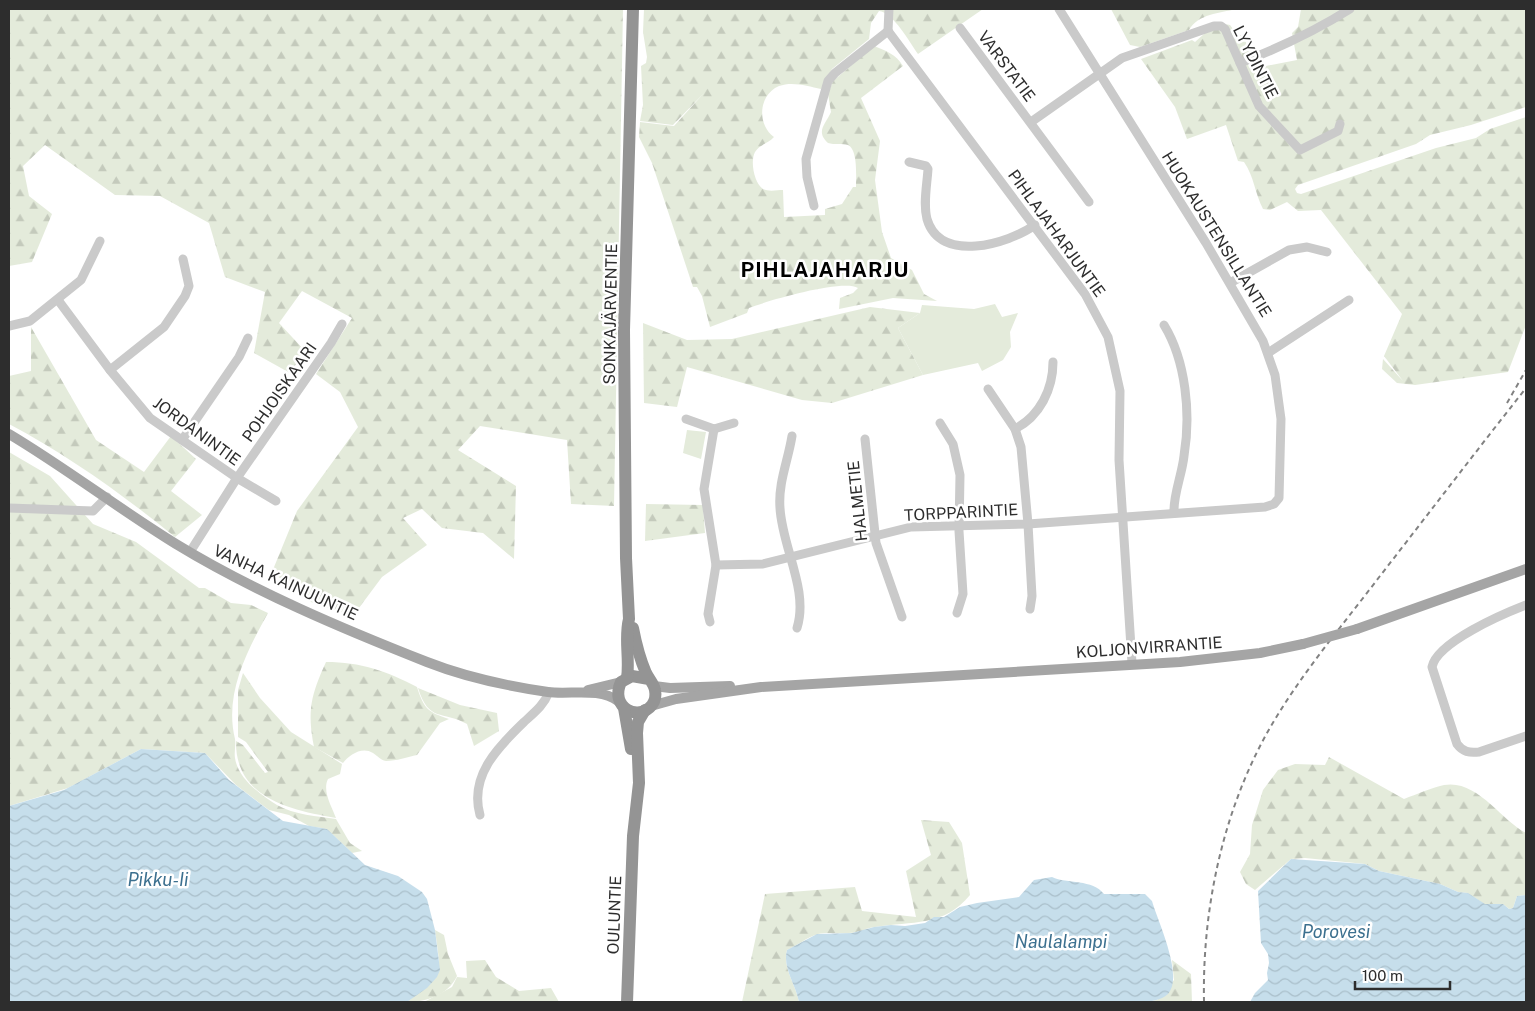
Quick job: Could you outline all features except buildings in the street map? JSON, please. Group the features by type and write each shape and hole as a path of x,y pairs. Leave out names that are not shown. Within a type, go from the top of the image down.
{"highway":[{"name":"SONKAJÄRVENTIE","path":"634,9 624,330 626,558 629,619 652,683"},
{"name":"SONKAJÄRVENTIE","path":"624,680 629,656 626,628 629,619"},
{"path":"638,676 652,683 655,700 648,708 630,711 621,704 617,694 624,680 638,676"},
{"name":"OULUNTIE","path":"621,704 632,758 634,829"},
{"name":"OULUNTIE","path":"627,1002 634,829 639,783 638,722 648,708"}],"main road":[{"name":"VANHA KAINUUNTIE","path":"9,434 190,552 260,589 428,662 472,677 549,692 578,692 612,697 621,704"},
{"name":"KOLJONVIRRANTIE","path":"652,683 670,688 711,685 761,686 1225,658 1303,644 1357,629 1526,569"},
{"name":"VANHA KAINUUNTIE","path":"578,692 624,680"},
{"name":"KOLJONVIRRANTIE","path":"648,708 676,699 761,686"}],"street":[{"path":"814,206 807,177 806,158 828,81 848,61 888,31 890,9"},
{"name":"HUOKAUSTENSILLANTIE","path":"1059,9 1256,325 1275,375 1282,419 1279,498"},
{"path":"1240,63 1280,48 1323,26 1350,9"},
{"name":"LYYDINTIE","path":"1098,73 1122,58 1214,26 1221,26 1225,29 1260,106 1300,150 1338,132 1340,124"},
{"name":"VARSTATIE","path":"960,28 1089,202"},
{"name":"PIHLAJAHARJUNTIE","path":"888,31 1085,294 1108,337 1114,357 1122,411 1119,460 1132,663"},
{"name":"VARSTATIE","path":"1031,122 1098,73"},
{"path":"909,162 926,166 928,169 927,218 933,231 950,243 967,247 982,246 1024,233 1035,225"},
{"path":"9,326 30,321 81,280 100,241"},
{"path":"1230,283 1289,250 1307,247 1327,252"},
{"path":"110,370 164,327 185,296 189,286 183,259"},
{"name":"JORDANINTIE","path":"58,300 141,409 182,440 276,501"},
{"path":"1268,353 1349,300"},
{"name":"POHJOISKAARI","path":"190,552 342,324"},
{"path":"1164,325 1173,339 1179,361 1185,401 1185,454 1174,513"},
{"path":"182,440 239,357 248,338"},
{"path":"1015,429 1035,414 1044,400 1051,382 1053,362"},
{"path":"988,389 1015,429 1023,459 1032,596 1030,609"},
{"path":"686,419 714,429 734,423"},
{"path":"940,423 950,437 958,462 963,594 957,613"},
{"path":"710,622 708,614 716,565 704,489 714,429"},
{"path":"792,436 780,497 781,518 800,603 800,619 797,628"},
{"name":"HALMETIE","path":"865,439 874,536 902,616"},
{"path":"9,508 93,511 107,497"},
{"name":"TORPPARINTIE","path":"716,565 746,566 790,558 911,527 959,524 1028,524 1265,507 1274,504 1279,498"},
{"path":"1526,605 1475,629 1440,653 1433,661 1432,667 1457,744 1461,749 1472,753 1479,752 1526,736"},
{"path":"480,815 476,794 480,779 487,766 505,741 545,703 549,692"}],"green space":[{"path":"9,9 623,9 614,506 571,504 567,440 480,426 458,450 516,486 514,559 483,533 442,528 422,509 403,518 427,545 382,577 353,616 311,602 272,572 297,511 358,427 340,392 316,374 352,318 302,291 279,323 305,351 290,373 254,353 265,292 225,277 209,223 160,196 115,195 45,145 23,166 29,196 52,214 32,262 9,266"},
{"path":"644,9 983,9 918,54 895,22 879,11 871,23 869,39 832,69 821,89 800,84 789,84 772,90 767,96 762,110 768,132 774,137 759,147 755,152 753,161 757,182 763,189 783,190 784,217 825,215 825,209 842,204 853,187 856,187 856,164 853,152 848,145 828,143 822,135 823,128 831,112 828,94 833,81 874,46 894,56 903,66 861,98 880,141 875,180 882,232 891,258 912,270 924,294 937,301 893,298 839,309 840,298 853,293 858,288 837,286 787,296 758,305 749,308 747,313 710,327 702,296 697,287 693,287 652,163 639,137 640,122 674,126 704,93 673,125 640,121 643,105 641,66 646,63 647,57 643,32"},
{"path":"1111,9 1236,9 1204,17 1189,30 1140,47 1130,45"},
{"path":"1301,9 1526,9 1526,107 1471,125 1430,135 1416,144 1298,185 1295,189 1297,193 1301,194 1436,148 1476,138 1490,129 1526,117 1526,325 1508,372 1415,385 1397,383 1382,369 1383,359 1403,381 1384,356 1402,314 1321,210 1298,211 1287,202 1270,210 1263,209 1247,167 1244,162 1238,161 1226,125 1187,139 1175,107 1141,59 1192,40 1195,42 1211,29 1225,24 1230,25 1236,33 1244,37 1255,68 1297,60 1292,33 1298,27"},
{"path":"995,304 1002,317 1018,313 1010,332 1011,347 1003,360 982,371 978,363 923,375 898,328 920,313 922,305 974,309"},
{"path":"870,307 920,313 898,328 923,375 832,403 802,400 687,367 677,407 644,403 643,323 687,340 732,339"},
{"path":"31,327 96,440 144,472 171,436 196,459 171,491 202,515 175,537 95,476 9,424 9,376 31,371"},
{"path":"687,430 706,432 701,459 683,453"},
{"path":"9,452 50,476 93,524 136,542 199,588 205,588 231,603 251,605 268,613 245,658 235,689 232,722 237,766 251,786 277,805 298,813 336,819 350,843 362,851 352,853 327,829 309,826 289,815 269,810 236,785 205,753 141,749 68,788 9,806"},
{"path":"646,504 703,505 705,533 645,541"},
{"path":"326,662 362,666 406,681 417,687 422,700 431,712 449,719 440,723 417,755 386,761 365,750 352,754 343,763 314,747 311,723 312,703"},
{"path":"243,673 260,698 291,732 342,764 340,774 328,779 326,784 328,799 336,818 301,811 268,798 255,788 245,776 238,760 236,741 243,745 265,773 268,772 246,742 238,737 238,690"},
{"path":"418,688 460,705 497,713 499,731 474,746 467,724 432,711 422,699"},
{"path":"1329,757 1404,799 1444,785 1456,785 1478,794 1526,833 1526,895 1517,896 1513,908 1509,909 1503,904 1484,904 1468,893 1458,892 1440,884 1379,871 1365,864 1305,858 1291,859 1255,890 1246,884 1240,872 1250,854 1252,825 1263,790 1278,770 1295,764 1325,765"},
{"path":"921,820 949,822 962,843 970,895 949,913 927,921 875,927 852,933 814,935 787,950 786,963 799,1002 742,1002 765,894 855,887 862,911 916,917 906,871 931,855"},
{"path":"435,930 444,935 448,954 457,976 453,983 442,993 422,1001 407,1002 428,985 438,972"},
{"path":"485,960 496,977 519,991 551,988 559,1002 424,1002 452,987 457,977 467,978 466,961"},
{"path":"1172,960 1191,974 1192,1002 1142,1002 1157,1000 1174,980"}],"water":[{"name":"Pikku-Ii","path":"141,749 205,753 229,780 283,821 327,829 365,865 398,876 422,892 427,899 435,930 440,970 437,977 427,988 407,1002 9,1002 9,806 64,790"},
{"name":"Porovesi","path":"1291,859 1365,864 1379,871 1440,884 1458,892 1468,893 1485,904 1503,904 1509,909 1513,908 1517,896 1526,895 1526,1002 1250,1002 1255,993 1268,980 1268,954 1261,943 1258,891"},
{"name":"Naulalampi","path":"1052,877 1087,884 1099,889 1104,894 1145,894 1152,901 1172,962 1172,986 1168,994 1159,999 1142,1002 799,1002 786,963 787,950 817,934 852,933 874,927 925,923 934,917 944,917 960,907 1019,897 1034,880"}],"railway":[{"path":"1507,403 1526,370"},
{"path":"1204,1002 1207,928 1220,854 1243,782 1259,748 1277,716 1314,662 1526,388"}],"district":[{"name":"PIHLAJAHARJU","path":"825,270"}]}
